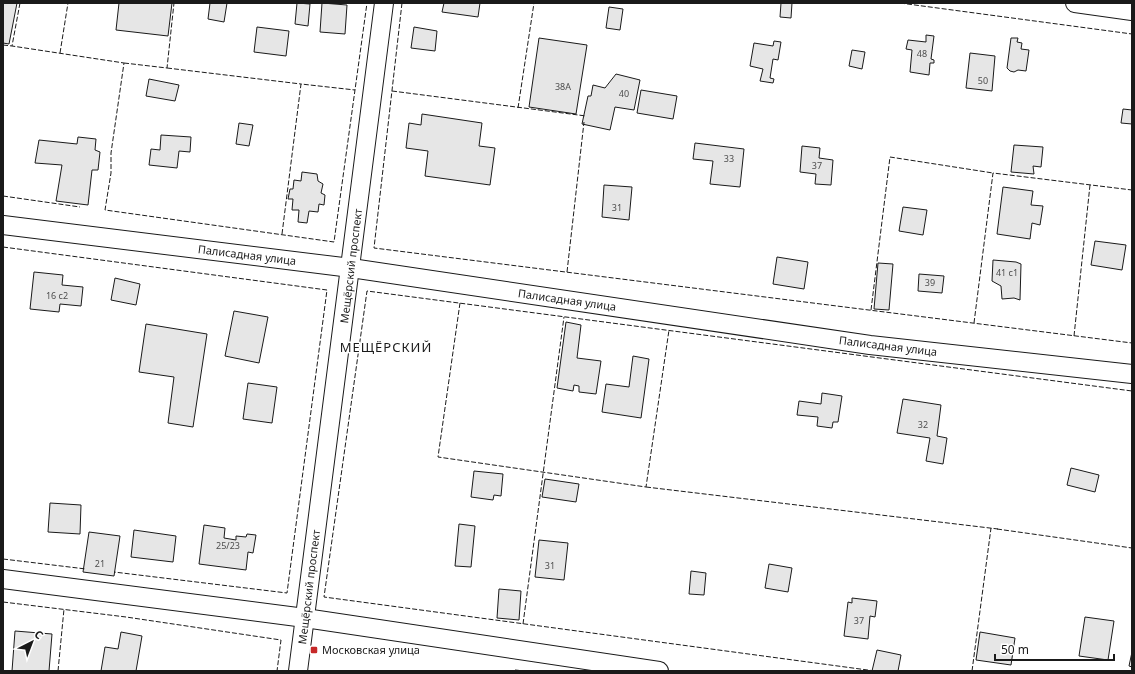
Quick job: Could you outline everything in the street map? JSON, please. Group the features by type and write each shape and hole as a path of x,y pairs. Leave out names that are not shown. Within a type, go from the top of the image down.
{"street":[{"name":"Мещёрский проспект","path":"298,671 384,3"},
{"path":"1075,3 1132,11"},
{"name":"Палисадная улица","path":"3,225 351,268 870,345 1132,374"},
{"path":"3,579 305,618 659,671"}],"building":[{"path":"3,3 17,3 9,44 3,43"},
{"path":"119,3 172,3 168,36 116,30"},
{"path":"210,3 227,3 224,22 208,19"},
{"path":"297,3 310,4 308,26 295,24"},
{"path":"322,3 347,5 345,34 320,32"},
{"path":"444,3 480,3 478,17 442,12"},
{"path":"781,3 792,3 791,18 780,17"},
{"path":"609,7 623,9 620,30 606,28"},
{"path":"257,27 289,31 286,56 254,52"},
{"path":"414,27 437,31 435,51 411,48"},
{"path":"926,35 934,36 931,59 934,60 934,63 930,63 929,75 910,72 912,50 906,49 908,40 926,42"},
{"path":"539,38 587,45 576,114 529,107"},
{"path":"1011,38 1018,38 1017,42 1022,43 1021,49 1029,50 1026,71 1018,70 1014,72 1007,68"},
{"path":"774,41 781,42 778,60 773,59 770,78 774,79 773,83 760,81 763,69 750,66 754,43 773,46"},
{"path":"852,50 865,52 862,69 849,66"},
{"path":"970,53 995,56 992,91 966,88"},
{"path":"616,74 640,80 634,110 615,107 610,130 582,124 588,96 591,96 593,85 605,88"},
{"path":"149,79 179,85 175,101 146,96"},
{"path":"641,90 677,96 673,119 637,113"},
{"path":"1123,109 1132,110 1132,124 1121,123"},
{"path":"422,114 482,123 479,146 495,148 490,185 425,176 428,151 406,148 409,123 421,125"},
{"path":"239,123 253,125 249,146 236,144"},
{"path":"161,135 191,137 190,152 179,151 177,168 149,165 151,149 160,150"},
{"path":"78,137 96,139 95,150 100,152 98,170 92,170 88,205 56,201 62,165 35,163 39,140 77,144"},
{"path":"695,143 744,149 740,187 710,184 713,161 693,159"},
{"path":"1014,145 1043,147 1041,167 1033,166 1034,174 1011,172"},
{"path":"802,146 820,148 819,158 833,160 831,185 815,184 816,174 800,172"},
{"path":"302,172 317,174 318,181 323,184 321,193 325,195 324,205 319,204 318,212 309,211 307,223 298,222 299,210 292,210 293,199 288,199 290,189 293,189 294,180 301,181"},
{"path":"604,185 632,187 629,220 602,217"},
{"path":"1003,187 1033,191 1031,205 1043,206 1040,225 1032,223 1030,239 997,234"},
{"path":"903,207 927,210 923,235 899,231"},
{"path":"1095,241 1126,245 1122,270 1091,265"},
{"path":"777,257 808,262 804,289 773,284"},
{"path":"993,260 1016,262 1021,264 1020,300 1014,298 1002,299 1001,286 992,281"},
{"path":"878,263 893,264 889,310 874,309"},
{"path":"34,272 63,275 62,285 83,287 81,306 60,304 59,312 30,309"},
{"path":"919,274 944,276 942,293 918,291"},
{"path":"115,278 140,284 136,305 111,300"},
{"path":"234,311 268,317 259,363 225,356"},
{"path":"566,322 581,325 577,358 601,361 596,394 579,392 579,386 574,385 573,391 557,388"},
{"path":"146,324 207,334 193,427 168,423 174,377 139,372"},
{"path":"633,356 649,359 641,418 602,412 606,384 629,387"},
{"path":"248,383 277,387 272,423 243,419"},
{"path":"822,393 842,396 838,422 833,422 832,428 817,426 818,417 797,415 799,401 821,404"},
{"path":"903,399 941,405 937,436 947,438 943,464 926,461 930,438 897,433"},
{"path":"1071,468 1099,475 1095,492 1067,485"},
{"path":"474,471 503,474 501,496 494,495 493,500 471,497"},
{"path":"545,479 579,484 576,502 542,497"},
{"path":"50,503 81,505 80,534 48,532"},
{"path":"459,524 475,526 471,567 455,566"},
{"path":"204,525 225,528 224,538 236,540 236,536 246,537 247,534 256,535 253,553 248,552 246,570 199,564"},
{"path":"134,530 176,536 173,562 131,557"},
{"path":"89,532 120,536 114,576 83,572"},
{"path":"539,540 568,543 564,580 535,577"},
{"path":"769,564 792,568 788,592 765,588"},
{"path":"691,571 706,573 704,595 689,594"},
{"path":"499,589 521,591 519,620 497,618"},
{"path":"852,598 877,601 875,617 870,616 868,639 844,636 848,602 852,603"},
{"path":"1085,617 1114,621 1108,660 1079,656"},
{"path":"15,631 52,634 49,671 12,671"},
{"path":"121,632 142,636 136,671 101,671 105,647 118,649"},
{"path":"980,632 1015,638 1011,665 976,660"},
{"path":"877,650 901,655 898,671 872,671"},
{"path":"1132,652 1132,667 1129,666"}],"fence":[{"path":"20,3 12,46 124,63 111,153 111,173 105,210 334,242 367,3"},
{"path":"60,53 68,3"},
{"path":"124,63 167,68 174,3"},
{"path":"402,3 374,248 1132,343"},
{"path":"518,108 534,3"},
{"path":"900,3 1132,34"},
{"path":"3,45 12,46"},
{"path":"167,68 301,84"},
{"path":"282,234 301,84 355,90"},
{"path":"392,91 586,116"},
{"path":"567,272 584,122"},
{"path":"871,310 890,157 993,173"},
{"path":"974,323 993,173 1132,190"},
{"path":"1074,336 1090,185"},
{"path":"3,196 80,207"},
{"path":"3,247 327,290 287,593 114,572"},
{"path":"875,671 324,597 367,291 1132,391"},
{"path":"460,303 438,457 646,487 669,330"},
{"path":"523,624 564,317"},
{"path":"646,487 998,529"},
{"path":"972,671 991,528"},
{"path":"997,529 1132,548"},
{"path":"3,559 86,569"},
{"path":"3,602 126,617 281,640 277,671"},
{"path":"58,671 64,609"},
{"path":"515,671 525,671"}],"place":[{"name":"Московская улица","path":"314,650"}],"district":[{"name":"МЕЩЁРСКИЙ","path":"386,347"}]}
